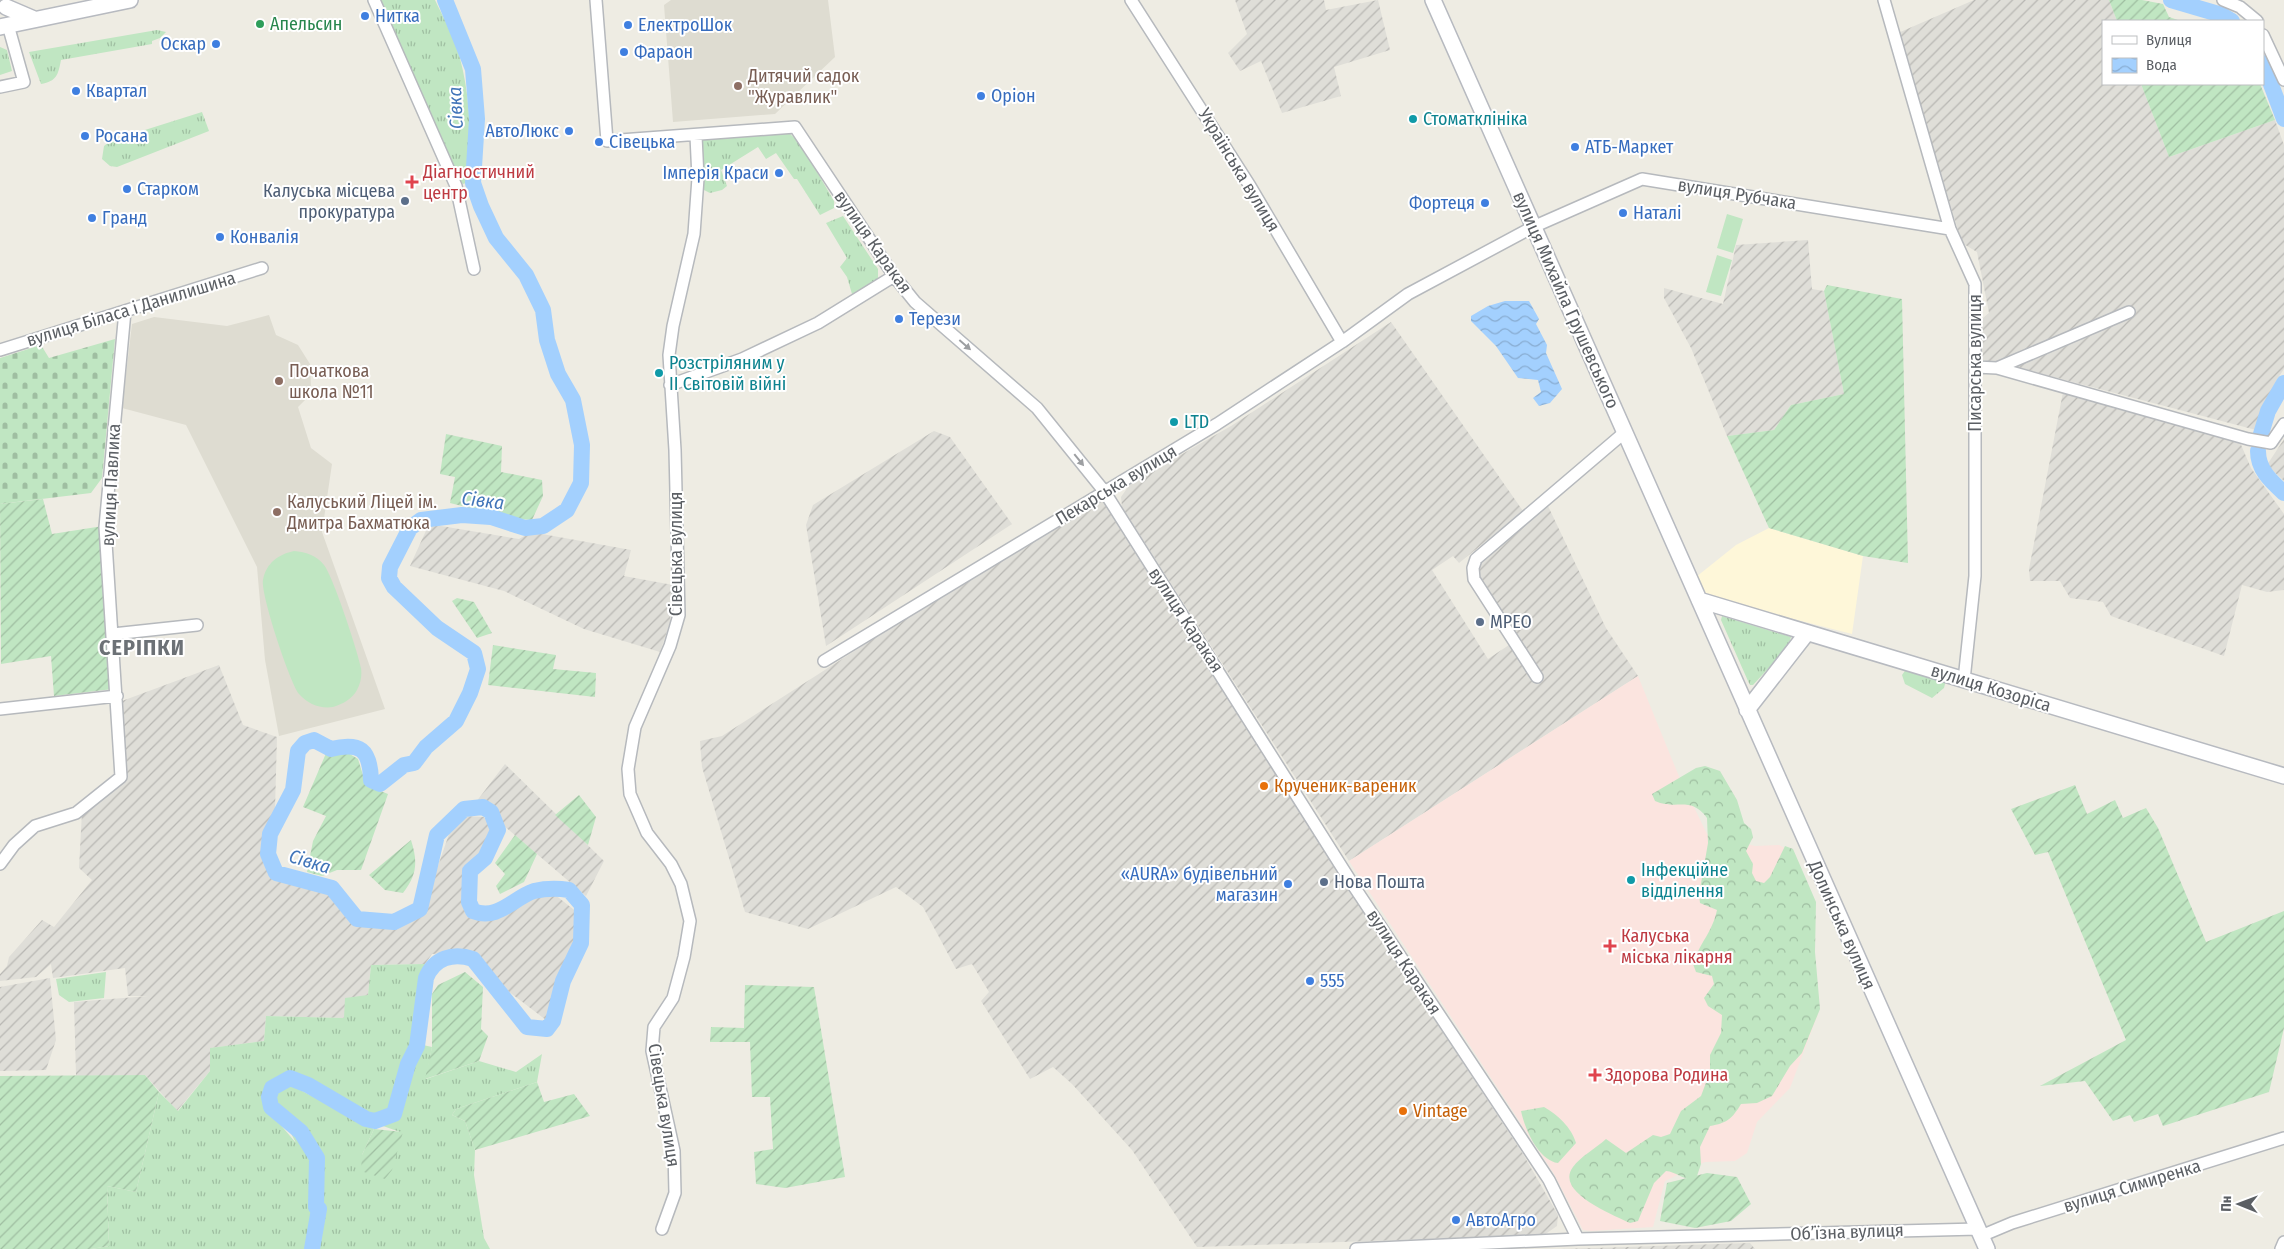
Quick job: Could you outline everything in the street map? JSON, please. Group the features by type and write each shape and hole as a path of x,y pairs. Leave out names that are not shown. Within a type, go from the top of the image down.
{"main road":[{"path":"36,20 5,4 3,25 36,20 130,0"},
{"name":"вулиця Михайла Грушевського","path":"1433,0 1699,600"},
{"name":"вулиця Козоріса","path":"1699,600 2284,776"},
{"name":"Долинська вулиця","path":"1699,600 1982,1238"},
{"path":"1747,710 1807,633"}],"street":[{"path":"374,0 456,186 474,269"},
{"path":"596,0 607,141 696,136"},
{"name":"Українська вулиця","path":"1131,0 1245,178 1342,342"},
{"name":"Писарська вулиця","path":"1884,0 1950,229 1975,284 1974,576 1964,680"},
{"path":"2223,0 2240,7 2255,20"},
{"path":"0,88 24,82 3,25"},
{"path":"2264,36 2284,80"},
{"name":"вулиця Каракая","path":"696,136 795,127 894,276 915,302 1037,408 1104,491 1370,910 1549,1180 1578,1239"},
{"name":"Сівецька вулиця","path":"662,1229 675,1193 674,1151 652,1051 654,1028 673,998 684,957 690,921 681,884 671,864 647,833 630,794 628,770 635,727 670,646 679,615 675,450 669,355 673,326 694,234 698,178 696,136"},
{"name":"вулиця Рубчака","path":"1533,227 1642,179 1950,229"},
{"name":"Пекарська вулиця","path":"824,661 1217,424 1342,342 1408,294 1533,227"},
{"name":"вулиця Біласа і Данилишина","path":"0,350 262,268"},
{"path":"670,385 742,359 818,323 894,276"},
{"name":"вулиця Павлика","path":"0,864 14,846 35,826 76,813 121,777 105,526 125,311"},
{"path":"1997,368 2129,312"},
{"path":"1976,367 1997,368 2248,439 2271,443 2284,424"},
{"path":"1537,677 1474,578 1473,568 1476,559 1625,432"},
{"path":"113,634 196,625"},
{"path":"0,709 117,696"},
{"name":"вулиця Симиренка","path":"1982,1238 2012,1224 2284,1138"},
{"name":"Обʼїзна вулиця","path":"1356,1249 1578,1239 1982,1238"},
{"path":"2281,1249 2284,1242"}],"shaded area":[{"name":"Дитячий садок \"Журавлик\"","path":"671,0 828,0 835,57 775,114 673,122 664,5"},
{"path":"1235,0 1324,0 1326,10 1378,0 1390,50 1334,67 1341,96 1282,113 1261,61 1240,71 1228,53 1247,34"},
{"path":"1974,0 2109,0 2117,20 2102,20 2102,85 2141,85 2169,157 2275,120 2284,145 2284,369 2276,381 2256,430 2020,368 1981,362 1980,321 1989,313 1977,252 1962,243 1898,33"},
{"path":"1808,240 1812,289 1824,291 1844,394 1791,405 1774,430 1727,436 1691,348 1664,298 1664,288 1723,304 1736,245"},
{"name":"Калуський Ліцей ім. Дмитра Бахматюка","path":"269,315 276,335 298,345 310,364 311,388 307,398 298,407 311,448 332,464 322,532 385,709 279,736 265,660 257,567 186,425 122,408 132,324 154,317 227,326"},
{"path":"1391,322 1523,511 1459,563 1453,556 1432,570 1488,659 1518,639 1478,575 1478,565 1481,559 1548,506 1606,628 1638,676 1349,861 1122,507 1121,497 1130,484 1231,426"},
{"path":"2063,392 2239,440 2251,468 2284,514 2284,590 2267,592 2242,585 2224,656 2111,616 2103,602 2070,598 2060,581 2030,581 2029,569"},
{"path":"934,431 950,437 1012,524 826,646 806,525 813,505"},
{"path":"2284,439 2284,481 2267,465"},
{"path":"1102,498 1347,887 1523,1154 1558,1215 1557,1226 1544,1235 1197,1247 1132,1150 1072,1084 1053,1067 1030,1079 981,1001 989,992 972,964 956,969 923,907 896,887 808,929 745,912 702,767 700,741 722,736 931,602"},
{"path":"429,524 519,539 531,532 631,550 624,576 673,585 670,622 660,652 584,629 504,591 410,566"},
{"path":"1769,528 1863,556 1852,634 1723,601 1702,592 1696,577 1736,545"},
{"path":"219,665 243,725 277,737 275,809 264,837 267,864 278,877 330,891 353,921 394,925 411,920 422,912 449,834 464,816 484,817 491,829 464,884 465,900 473,914 486,917 503,913 535,895 549,890 578,913 577,941 559,979 546,1020 495,981 474,955 466,952 432,954 425,964 371,965 368,995 344,1018 266,1016 264,1041 211,1048 210,1071 177,1111 145,1075 76,1076 74,1002 148,996 128,996 125,968 53,978 51,964 36,977 0,981 0,974 7,966 9,957 42,920 54,927 92,880 79,868 82,812 124,779 122,701"},
{"name":"Калуська міська лікарня","path":"1638,676 1678,774 1707,834 1755,846 1779,845 1790,851 1816,974 1818,1014 1790,1088 1757,1122 1747,1153 1735,1161 1705,1162 1665,1181 1653,1227 1591,1231 1583,1230 1554,1174 1349,861"},
{"path":"505,764 604,861 586,896 476,802"},
{"path":"50,978 56,1040 46,1070 0,1071 0,987"},
{"path":"1750,1243 1755,1249 1560,1249 1595,1248"}],"green space":[{"path":"381,0 435,0 449,28 456,45 465,79 470,130 469,182 463,184 459,180"},
{"path":"2109,0 2142,0 2163,4 2169,17 2178,20 2117,20"},
{"path":"157,30 166,32 160,38 152,41 152,44 61,60 59,70 54,79 41,84 29,52"},
{"path":"0,47 7,50 12,71 0,75"},
{"path":"2141,85 2260,85 2275,120 2169,157"},
{"path":"202,112 209,131 117,167 110,166 102,159 104,146 110,141"},
{"path":"781,132 789,133 800,143 834,201 834,208 820,215 797,179 794,179 776,153 766,159 758,147 721,170 727,186 722,190 710,193 702,189 701,139"},
{"path":"1727,214 1743,219 1733,253 1717,248"},
{"path":"843,216 878,269 878,280 852,294 847,277 840,267 847,258 826,223"},
{"path":"1717,255 1732,260 1721,296 1706,292"},
{"path":"1827,285 1902,299 1908,563 1863,556 1769,528 1727,436 1774,430 1791,405 1844,394 1824,291"},
{"path":"115,339 102,478 91,493 0,504 0,358 41,345 49,358"},
{"path":"446,434 502,446 501,472 542,480 543,496 532,520 510,518 450,503 455,477 440,474"},
{"path":"43,499 52,534 103,526 113,689 54,696 51,656 1,664 0,504"},
{"path":"294,551 311,555 324,565 339,598 359,659 361,676 357,690 347,701 333,707 314,705 306,701 299,694 283,657 266,602 263,580 267,569 278,557"},
{"path":"457,598 474,602 492,633 477,638 452,601"},
{"path":"1722,616 1791,637 1788,647 1753,685 1750,685 1748,681 1721,620"},
{"path":"493,645 556,655 553,669 596,673 595,697 488,685"},
{"path":"1907,668 1946,680 1944,688 1932,698 1905,684 1902,675"},
{"path":"343,750 358,759 366,785 388,794 361,870 337,870 322,876 307,872 313,841 326,816 303,807 327,751"},
{"path":"1705,766 1720,771 1737,800 1744,823 1751,829 1753,837 1746,851 1753,864 1752,873 1756,881 1764,883 1770,877 1785,846 1793,849 1816,902 1815,952 1820,1009 1802,1053 1790,1066 1772,1096 1757,1103 1741,1104 1728,1120 1710,1126 1700,1147 1701,1164 1696,1179 1688,1179 1666,1171 1654,1183 1638,1221 1630,1223 1600,1208 1578,1194 1569,1176 1576,1163 1606,1139 1626,1153 1653,1135 1661,1137 1670,1134 1681,1111 1701,1096 1710,1072 1710,1055 1721,1033 1722,1015 1708,1006 1704,998 1714,984 1712,976 1696,972 1693,964 1712,925 1717,910 1700,903 1699,895 1708,843 1707,818 1695,807 1663,804 1655,801 1652,794 1696,768"},
{"path":"2075,785 2087,814 2115,800 2123,818 2146,808 2158,828 2206,942 2284,911 2284,1028 2269,1092 2163,1126 2158,1114 2134,1122 2130,1115 2113,1121 2085,1081 2040,1086 2126,1040 2048,852 2035,855 2011,809"},
{"path":"579,795 596,817 588,845 555,815"},
{"path":"515,835 537,854 524,882 500,894 496,886 505,874 495,863"},
{"path":"411,840 415,855 415,868 408,886 403,893 385,890 369,875"},
{"path":"425,964 413,1044 405,1062 391,1110 373,1115 292,1074 268,1083 268,1110 296,1143 277,1106 277,1092 289,1084 374,1129 362,1155 403,1133 383,1126 396,1117 412,1065 423,1045 432,1047 426,1079 479,1061 516,1072 542,1054 537,1082 456,1109 452,1115 465,1121 475,1150 474,1175 484,1238 490,1249 317,1249 321,1227 312,1225 307,1249 91,1249 109,1246 107,1186 136,1192 159,1092 178,1111 210,1071 210,1048 264,1041 266,1016 344,1018 345,998 368,995 371,965"},
{"path":"106,972 104,998 69,1002 59,995 56,979"},
{"path":"465,972 483,987 481,1029 488,1036 479,1061 425,1079 432,1047 432,994 438,985"},
{"path":"745,985 814,987 845,1177 785,1188 756,1184 754,1152 773,1149 770,1097 752,1097 750,1042 710,1042 711,1027 744,1028"},
{"path":"145,1075 159,1092 136,1192 107,1186 109,1246 91,1249 0,1249 0,1076"},
{"path":"537,1082 544,1102 574,1094 590,1116 475,1150 465,1121 452,1115 456,1109"},
{"path":"1544,1107 1563,1122 1571,1132 1576,1143 1558,1163 1544,1156 1534,1143 1529,1135 1521,1111"},
{"path":"374,1129 403,1132 392,1170 385,1179 361,1171 362,1155"},
{"path":"1707,1173 1737,1177 1751,1204 1731,1221 1695,1228 1660,1221 1667,1183"}],"water":[{"path":"1505,301 1529,301 1539,319 1536,324 1547,345 1546,353 1562,389 1550,403 1539,406 1533,398 1541,392 1538,380 1518,378 1496,346 1471,321 1471,316 1488,306"}],"waterway":[{"name":"Сівка","path":"312,1249 319,1209 316,1207 317,1158 301,1132 271,1107 269,1097 272,1088 290,1078 308,1085 366,1119 375,1121 394,1114 408,1064 417,1046 426,978 429,971 439,961 458,956 473,959 527,1027 547,1029 553,1021 563,981 581,943 582,905 569,890 543,889 526,894 498,911 490,913 473,911 469,902 470,871 485,858 498,830 491,812 483,807 464,809 437,835 420,909 394,922 357,919 332,888 276,873 268,854 270,834 293,790 298,751 305,743 314,740 331,749 349,747 362,750 368,761 371,780 380,784 404,765 414,763 426,747 456,721 470,693 478,669 474,653 437,628 394,587 389,578 390,567 410,528 421,520 462,515 491,517 525,528 543,526 567,510 581,483 582,445 573,400 558,374 547,340 543,310 526,275 496,238 473,183 477,119 473,69 445,0"},
{"path":"2171,0 2222,15 2230,20"},
{"path":"2264,66 2284,119"},
{"path":"2261,434 2268,411 2284,383"},
{"path":"2258,451 2260,464 2263,469 2284,493"}],"place":[{"name":"Нитка","path":"365,16"},
{"name":"Апельсин","path":"260,24"},
{"name":"ЕлектроШок","path":"628,25"},
{"name":"Оскар","path":"216,44"},
{"name":"Фараон","path":"624,52"},
{"name":"Дитячий садок \"Журавлик\"","path":"738,86"},
{"name":"Квартал","path":"76,91"},
{"name":"Оріон","path":"981,96"},
{"name":"Стоматклініка","path":"1413,119"},
{"name":"АвтоЛюкс","path":"569,131"},
{"name":"Росана","path":"85,136"},
{"name":"Сівецька","path":"599,142"},
{"name":"АТБ-Маркет","path":"1575,147"},
{"name":"Імперія Краси","path":"779,173"},
{"name":"Діагностичний центр","path":"412,182"},
{"name":"Старком","path":"127,189"},
{"name":"Калуська місцева прокуратура","path":"405,201"},
{"name":"Фортеця","path":"1485,203"},
{"name":"Наталі","path":"1623,213"},
{"name":"Гранд","path":"92,218"},
{"name":"Конвалія","path":"220,237"},
{"name":"Терези","path":"899,319"},
{"name":"Розстріляним у II Світовій війні","path":"659,373"},
{"name":"Початкова школа №11","path":"279,381"},
{"name":"LTD","path":"1174,422"},
{"name":"Калуський Ліцей ім. Дмитра Бахматюка","path":"277,512"},
{"name":"МРЕО","path":"1480,622"},
{"name":"Крученик-вареник","path":"1264,786"},
{"name":"Інфекційне відділення","path":"1631,880"},
{"name":"Нова Пошта","path":"1324,882"},
{"name":"«AURA» будівельний магазин","path":"1288,884"},
{"name":"Калуська міська лікарня","path":"1610,946"},
{"name":"555","path":"1310,981"},
{"name":"Здорова Родина","path":"1595,1075"},
{"name":"Vintage","path":"1403,1111"},
{"name":"АвтоАгро","path":"1456,1220"}],"district":[{"name":"СЕРІПКИ","path":"142,647"}]}
